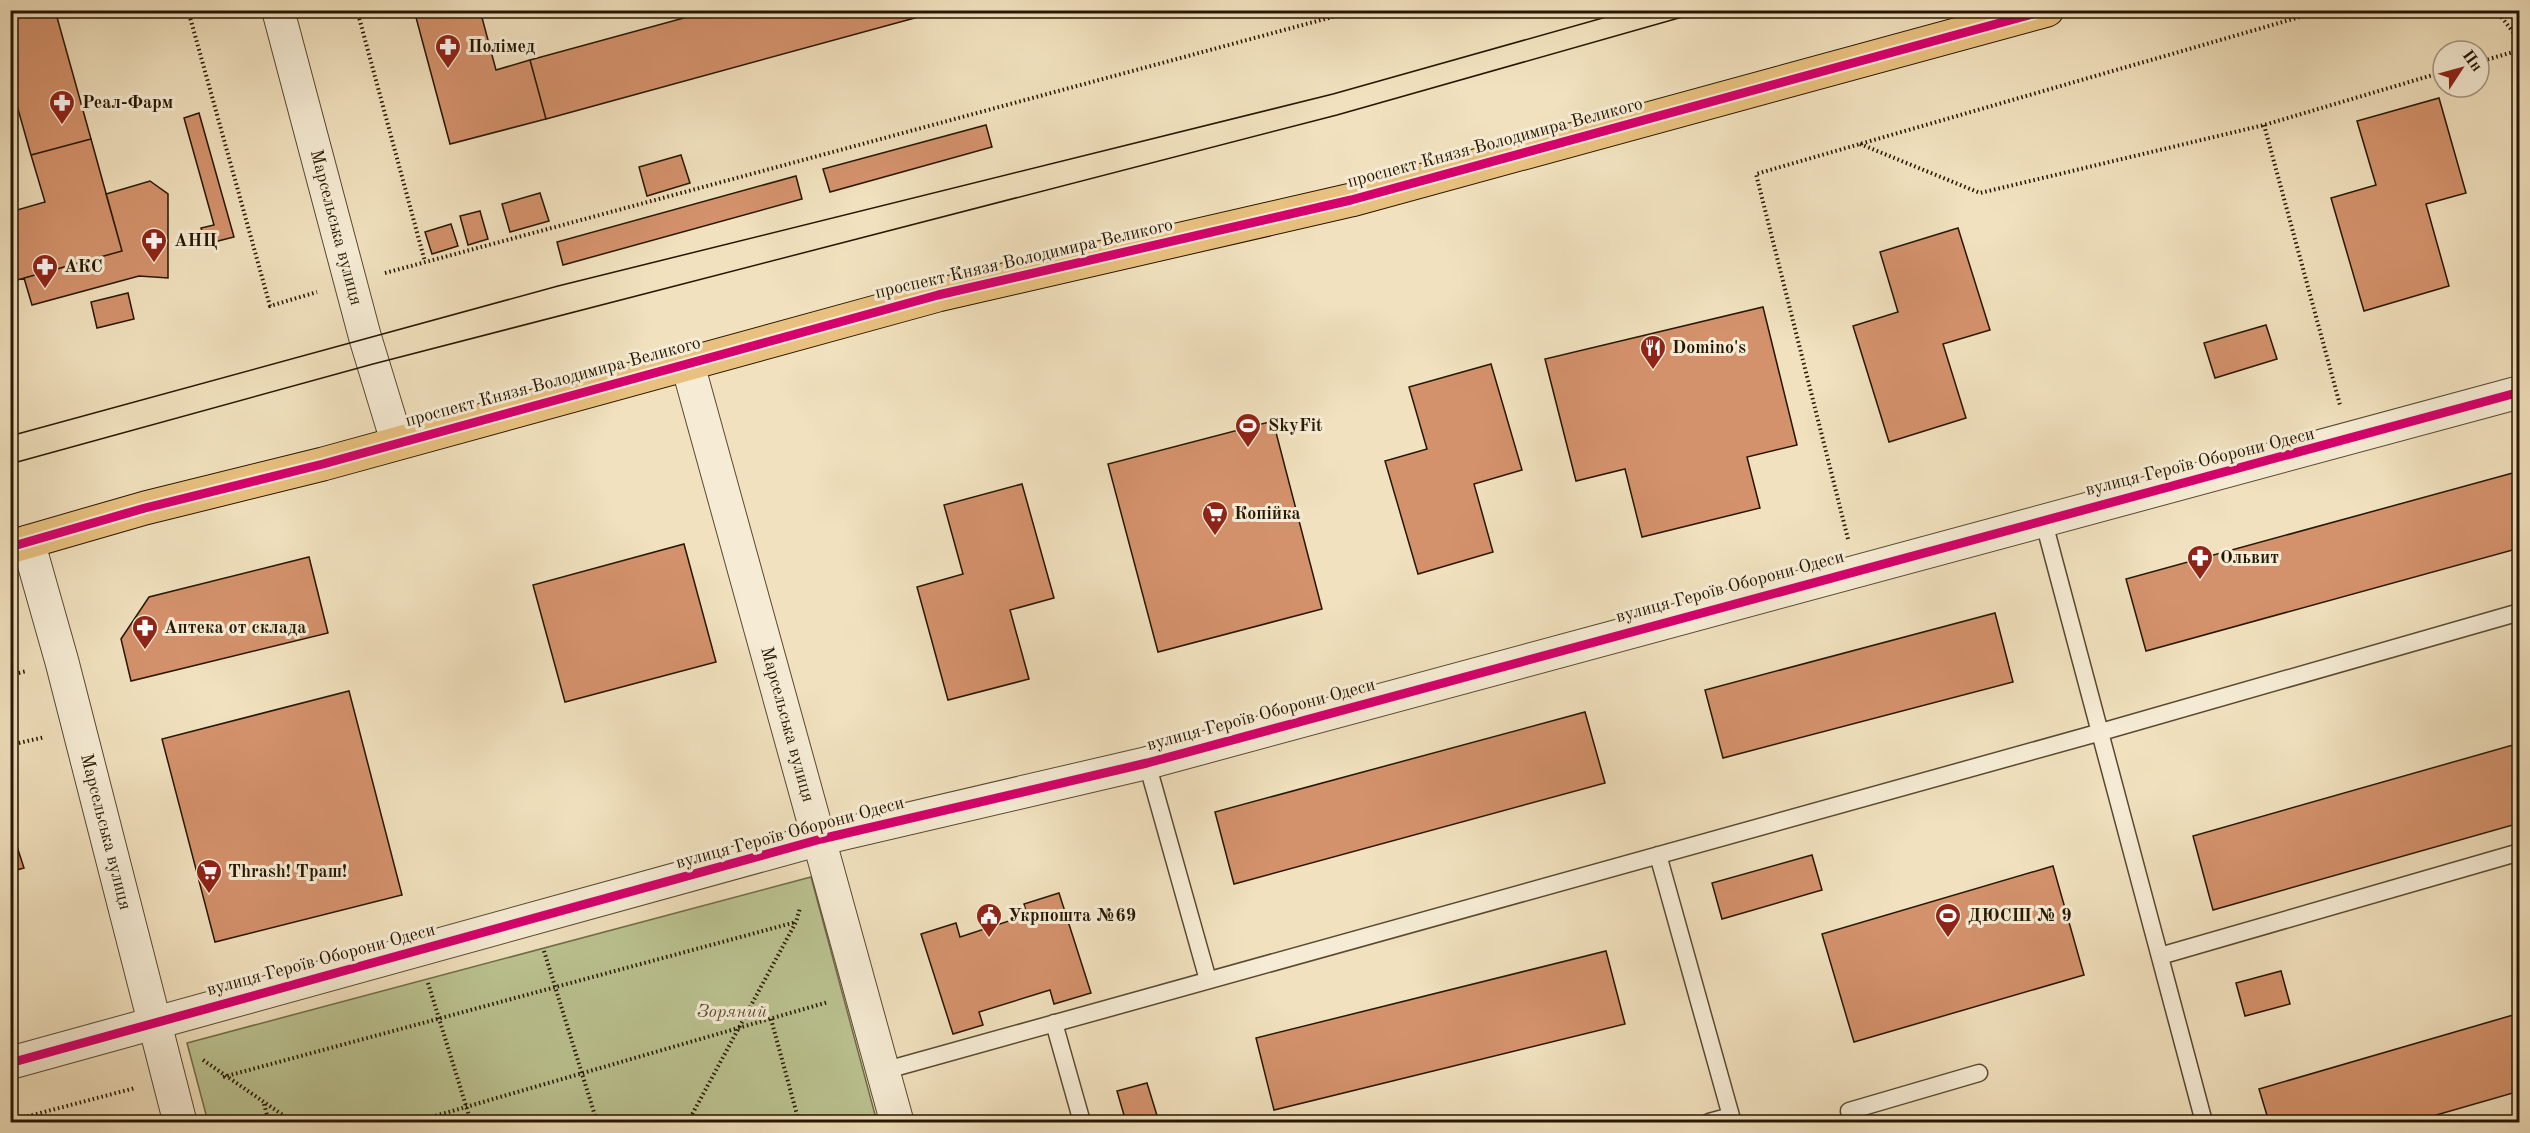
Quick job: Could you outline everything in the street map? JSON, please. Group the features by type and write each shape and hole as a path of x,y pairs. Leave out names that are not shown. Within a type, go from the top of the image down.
{"main road":[{"name":"проспект Князя Володимира Великого","path":"19,545 146,508 938,295 1351,200 2047,10"}],"street":[{"name":"Марсельська вулиця","path":"278,10 350,283 397,442"},
{"name":"Марсельська вулиця","path":"687,362 821,839 897,1122"},
{"name":"вулиця Героїв Оборони Одеси","path":"10,1063 821,839 1147,763 2043,519 2349,440 2520,392"},
{"name":"Марсельська вулиця","path":"19,545 62,662 180,1122"}],"lane":[{"path":"2043,519 2204,1122"},
{"path":"883,1071 2100,732 2520,612"},
{"path":"1147,763 1208,980"},
{"path":"2160,956 2520,852"},
{"path":"1658,855 1731,1116 1709,1122"},
{"path":"1054,1023 1082,1122"},
{"path":"1852,1122 1849,1111 1979,1073"}],"path":[{"path":"188,10 270,306 1358,10"},
{"path":"357,10 426,262"},
{"path":"1856,570 1756,174 2324,10"},
{"path":"2496,10 2520,41"},
{"path":"2491,58 2520,50"},
{"path":"1859,143 1980,193 2264,125 2431,76"},
{"path":"2264,125 2349,440"},
{"path":"688,1122 796,922 802,901"},
{"path":"534,918 597,1122"},
{"path":"223,1077 796,922"},
{"path":"418,951 471,1122"},
{"path":"414,1122 862,992"},
{"path":"771,1019 799,1122"},
{"path":"198,1056 223,1077 293,1122"},
{"path":"10,1121 168,1080"},
{"path":"264,1104 269,1122"}],"green space":[{"name":"Зоряний","path":"811,877 877,1122 208,1122 187,1043"}],"building":[{"path":"10,10 55,10 91,139 31,155 10,81"},
{"path":"414,10 480,10 496,70 530,60 546,119 450,144"},
{"path":"713,10 944,10 546,119 530,60"},
{"path":"2439,99 2466,193 2426,204 2449,286 2364,311 2331,198 2376,185 2357,121"},
{"path":"199,113 234,237 206,244 201,228 214,225 184,118"},
{"path":"986,125 992,147 830,192 823,169"},
{"path":"91,139 122,251 10,282 10,212 45,202 31,155"},
{"path":"681,155 690,183 647,196 639,167"},
{"path":"796,176 802,199 563,265 557,242"},
{"path":"150,181 168,194 168,278 139,276 32,305 24,278 122,251 106,194"},
{"path":"540,193 549,221 510,232 502,204"},
{"path":"480,211 488,239 468,245 460,216"},
{"path":"451,224 458,246 432,254 425,232"},
{"path":"1958,228 1990,330 1943,344 1966,418 1889,442 1853,326 1898,312 1880,252"},
{"path":"128,293 134,319 97,328 91,302"},
{"path":"1763,307 1797,445 1747,457 1760,508 1642,537 1625,469 1576,481 1545,359"},
{"path":"2266,325 2277,359 2215,378 2204,343"},
{"path":"1491,364 1522,470 1474,484 1493,552 1418,574 1385,461 1427,449 1409,387"},
{"name":"Копійка","path":"1273,421 1322,609 1158,652 1108,464"},
{"path":"2520,471 2520,548 2146,651 2126,579"},
{"path":"1022,484 1054,598 1010,610 1029,679 948,700 917,587 963,574 944,505"},
{"path":"684,544 716,662 565,702 533,585"},
{"path":"309,557 328,633 131,681 121,639 149,597"},
{"path":"1995,613 2013,682 1723,758 1705,690"},
{"path":"349,691 402,895 215,942 162,739"},
{"path":"1585,712 1605,783 1234,884 1215,812"},
{"path":"2520,743 2520,823 2213,910 2193,836"},
{"path":"10,825 24,868 10,872"},
{"path":"1812,855 1822,890 1722,919 1712,883"},
{"path":"2053,866 2084,975 1854,1042 1822,934"},
{"path":"1059,893 1091,993 1054,1004 1050,990 979,1012 983,1025 953,1034 921,934 956,923 960,937 1027,915 1024,904"},
{"path":"1606,951 1625,1024 1274,1110 1256,1038"},
{"path":"2281,971 2290,1004 2245,1016 2236,983"},
{"path":"2520,1013 2520,1091 2412,1122 2269,1122 2259,1089"},
{"path":"1147,1083 1159,1122 1126,1122 1117,1091"}],"tram line":[{"path":"10,436 558,286 1333,94 1631,10"},
{"path":"10,464 373,364 1337,115 1707,10"}],"cycle path":[{"path":"10,547 145,508 323,464 938,295 1351,200 2047,10"},
{"path":"10,1063 821,839 1147,763 2520,392"}],"place":[{"name":"Полімед","path":"448,70"},
{"name":"Реал-Фарм","path":"62,126"},
{"name":"АНЦ","path":"154,264"},
{"name":"АКС","path":"45,290"},
{"name":"Domino's","path":"1653,371"},
{"name":"SkyFit","path":"1248,449"},
{"name":"Копійка","path":"1215,537"},
{"name":"Ольвит","path":"2200,581"},
{"name":"Аптека от склада","path":"145,651"},
{"name":"Thrash! Траш!","path":"209,895"},
{"name":"Укрпошта №69","path":"989,939"},
{"name":"ДЮСШ № 9","path":"1948,939"}]}
